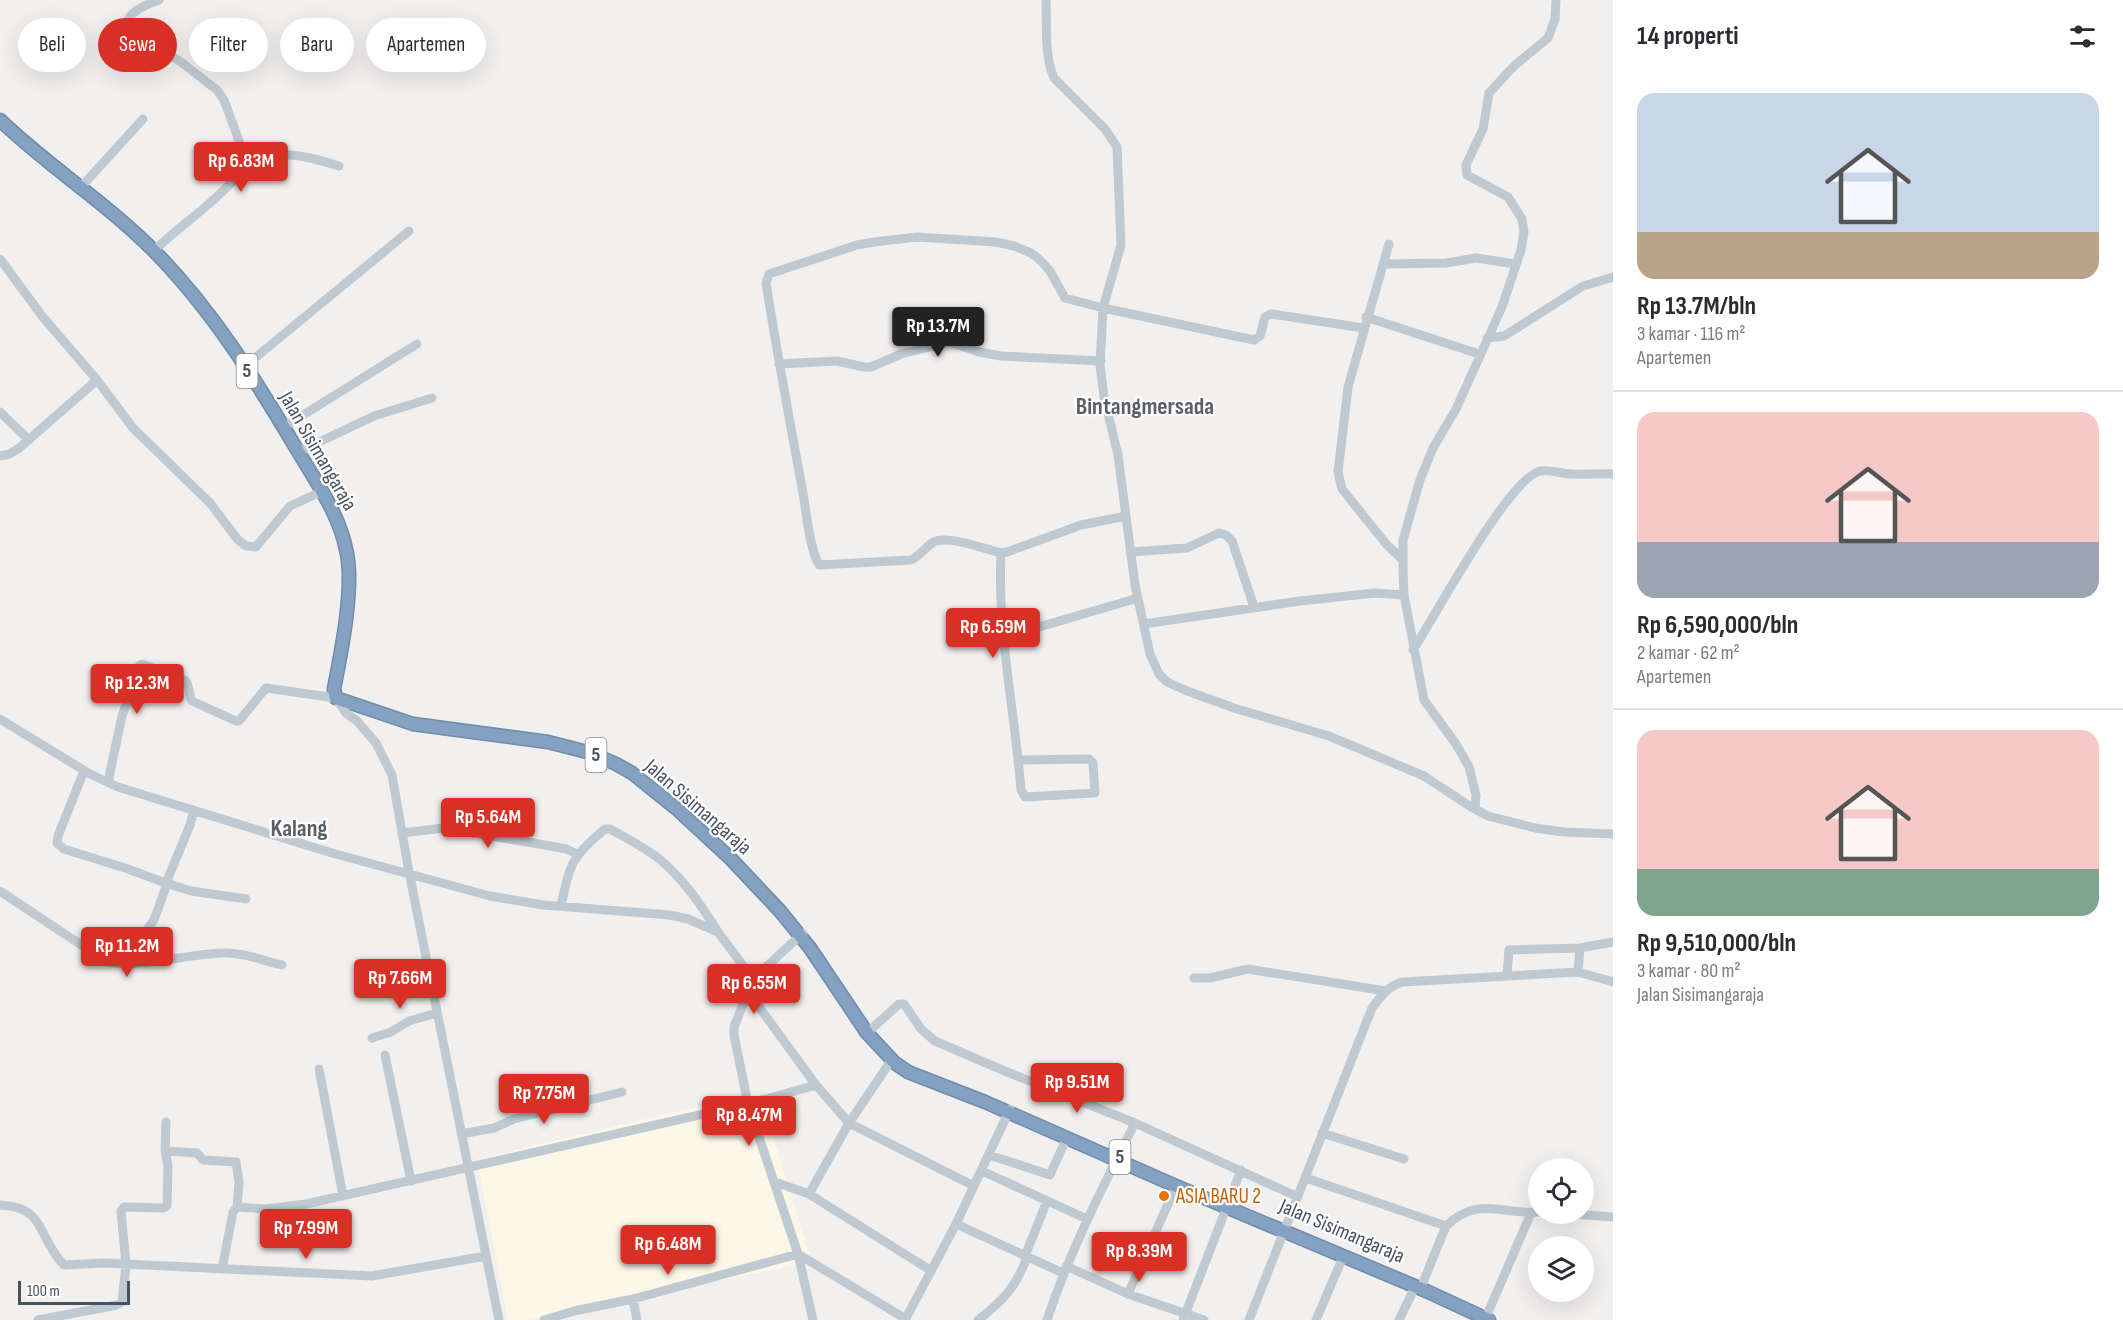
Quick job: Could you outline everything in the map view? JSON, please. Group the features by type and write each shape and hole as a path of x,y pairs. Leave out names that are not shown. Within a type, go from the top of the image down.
{"highway":[{"name":"Jalan Sisimangaraja","path":"0,120 154,251 189,289 221,329 323,491 340,528 349,572 345,621 334,689 336,698 413,724 548,742 591,753 632,773 700,828 780,911 799,933 868,1032 901,1068 1010,1111 1117,1157 1176,1186 1228,1206"},
{"name":"Jalan Sisimangaraja","path":"868,1032 907,1070 1010,1111 1491,1318"},
{"name":"Jalan Sisimangaraja","path":"1285,1230 1343,1257 1418,1286"}],"street":[{"path":"159,0 136,10 127,23 127,27 181,62 217,90 224,100 242,149 253,165"},
{"path":"1046,0 1047,39 1054,78 1105,129 1116,147 1120,252 1103,308 1101,361 1104,397 1118,455 1138,598 1153,662 1159,674 1167,682 1187,691 1340,741 1424,776 1488,816 1535,828 1613,834"},
{"path":"1475,809 1474,780 1456,744 1424,700 1404,595 1403,540 1420,480 1433,448 1456,409 1502,307 1524,232 1522,219 1516,207 1504,193 1470,176 1466,169 1483,129 1489,93 1514,66 1548,38 1555,19 1556,0"},
{"path":"81,188 143,119"},
{"path":"154,251 253,165 268,158 290,156 339,166"},
{"path":"244,367 409,231"},
{"path":"1126,516 1081,525 1001,553 943,540 932,543 910,560 819,565 810,531 779,364 766,283 769,274 857,245 874,242 917,237 996,243 1014,246 1039,259 1050,271 1065,297 1103,308 1254,340 1260,336 1265,316 1270,314 1364,328"},
{"path":"1389,244 1366,317 1348,387 1338,479 1342,489 1364,518 1403,560"},
{"path":"1384,264 1446,263 1476,258 1516,264"},
{"path":"0,259 133,428 191,483 210,503 238,540 246,546 255,547 262,541 290,506 323,491"},
{"path":"1487,338 1504,336 1583,286 1613,277"},
{"path":"1366,317 1479,354"},
{"path":"779,364 828,361 864,368 901,354 950,342 979,352 1001,356 1101,361"},
{"path":"284,427 417,344"},
{"path":"0,456 9,454 29,440 97,380"},
{"path":"298,452 374,416 432,398"},
{"path":"0,412 29,440"},
{"path":"1413,650 1474,549 1520,485 1537,472 1613,474"},
{"path":"1130,552 1187,548 1220,533 1226,535 1232,542 1254,607"},
{"path":"1001,553 1000,572 1005,637 1021,790 1025,797 1095,793 1093,763 1089,759 1019,760"},
{"path":"1144,624 1254,607 1375,593 1404,595"},
{"path":"1005,637 1138,598"},
{"path":"108,782 122,716 140,664 186,681 192,701 236,721 239,721 266,688 336,698 346,713 357,721 376,743 392,775 409,872 499,1320"},
{"path":"0,719 84,771 108,782 332,853 409,872 490,896 561,906 670,915 688,919 718,932"},
{"path":"84,771 58,836 57,843 60,847 191,891 246,899"},
{"path":"138,963 140,939 154,920 194,810"},
{"path":"402,833 442,828 567,849 577,854"},
{"path":"561,906 567,876 577,854 605,829 610,829 658,858 683,883 753,979"},
{"path":"0,891 101,959 123,964 223,953 239,954 282,965"},
{"path":"799,933 753,979 734,1027 734,1035 748,1104 798,1254 813,1320"},
{"path":"1507,975 1508,950 1580,948 1613,942"},
{"path":"1578,972 1580,948"},
{"path":"1194,978 1210,978 1248,969 1386,991"},
{"path":"1249,1320 1372,1008 1386,991 1403,982 1578,972 1613,982"},
{"path":"747,992 816,1085 849,1123 974,1186"},
{"path":"868,1032 899,1004 904,1004 921,1029 935,1041 1135,1123 1298,1197"},
{"path":"372,1038 391,1032 409,1021 437,1013"},
{"path":"385,1055 411,1181"},
{"path":"809,1194 849,1123 892,1059"},
{"path":"319,1069 343,1196"},
{"path":"237,1207 273,1209 343,1196 748,1104 816,1085"},
{"path":"461,1134 494,1128 514,1119 622,1092"},
{"path":"544,1320 575,1315 798,1254 905,1319 956,1224 1010,1111"},
{"path":"38,1320 121,1304 123,1301 126,1265 122,1209 124,1207 163,1208 167,1206 166,1122"},
{"path":"1047,1320 1064,1270 1086,1219 1135,1123"},
{"path":"1322,1133 1404,1159"},
{"path":"989,1155 1048,1176 1053,1173 1066,1137"},
{"path":"165,1151 197,1153 203,1160 236,1162 239,1182 237,1207 233,1212 222,1269"},
{"path":"1185,1317 1241,1170"},
{"path":"982,1171 1086,1219"},
{"path":"1306,1178 1446,1226"},
{"path":"775,1182 809,1194 930,1270"},
{"path":"1128,1294 1176,1186"},
{"path":"978,1320 1002,1302 1009,1293 1047,1201"},
{"path":"0,1205 26,1210 37,1220 51,1251 64,1265 105,1263 372,1276 486,1256"},
{"path":"1399,1320 1446,1226 1458,1217 1482,1207 1528,1212"},
{"path":"1594,1216 1613,1217"},
{"path":"956,1224 1026,1256 1185,1317 1204,1320"},
{"path":"1491,1318 1530,1224"},
{"path":"1316,1320 1343,1257"},
{"path":"633,1299 637,1320"}],"shaded area":[{"path":"759,1092 812,1262 528,1320 508,1320 477,1159"}],"place":[{"name":"ASIA BARU 2","path":"1164,1196"}],"district":[{"name":"Bintangmersada","path":"1145,406"},
{"name":"Kalang","path":"299,828"}]}
